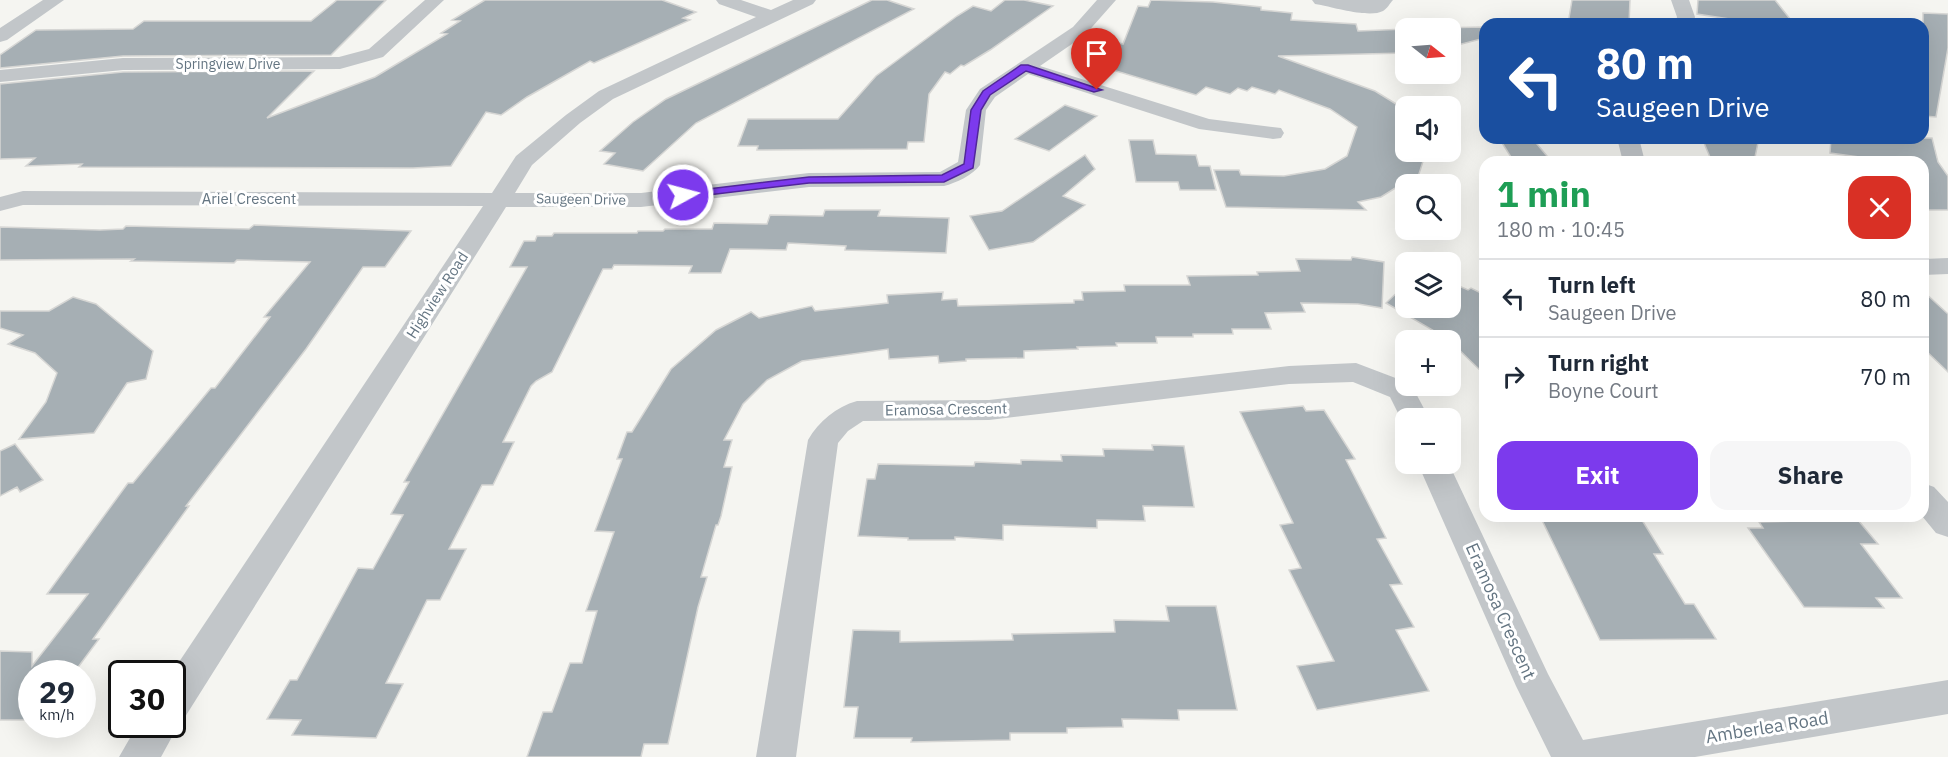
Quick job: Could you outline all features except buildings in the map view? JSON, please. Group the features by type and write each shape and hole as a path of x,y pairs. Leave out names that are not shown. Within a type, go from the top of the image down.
{"street":[{"path":"0,36 55,0"},
{"name":"Springview Drive","path":"0,76 123,64 340,63 376,52 435,0"},
{"path":"726,0 772,17"},
{"name":"Highview Road","path":"186,683 524,161 573,119 606,95 807,0"},
{"name":"Saugeen Drive","path":"499,198 641,200 809,180 944,179 969,165 976,110 987,93 1079,31 1107,0"},
{"path":"1321,0 1359,7 1377,7 1384,0"},
{"path":"1680,0 1686,18"},
{"path":"1025,67 1206,125 1273,133"},
{"name":"Ariel Crescent","path":"0,204 23,198 499,198"},
{"path":"1929,267 1948,266"},
{"name":"Eramosa Crescent","path":"776,757 823,440 837,424 857,411 989,410 1288,375 1356,372 1401,391 1409,408"},
{"name":"Eramosa Crescent","path":"1439,474 1535,686 1571,757"},
{"path":"1929,502 1948,524"},
{"name":"Amberlea Road","path":"1587,757 1948,697"},
{"path":"139,757 151,738"}],"route":[{"path":"683,195 809,180 944,179 969,165 976,110 987,93 1025,67 1097,90"}]}
